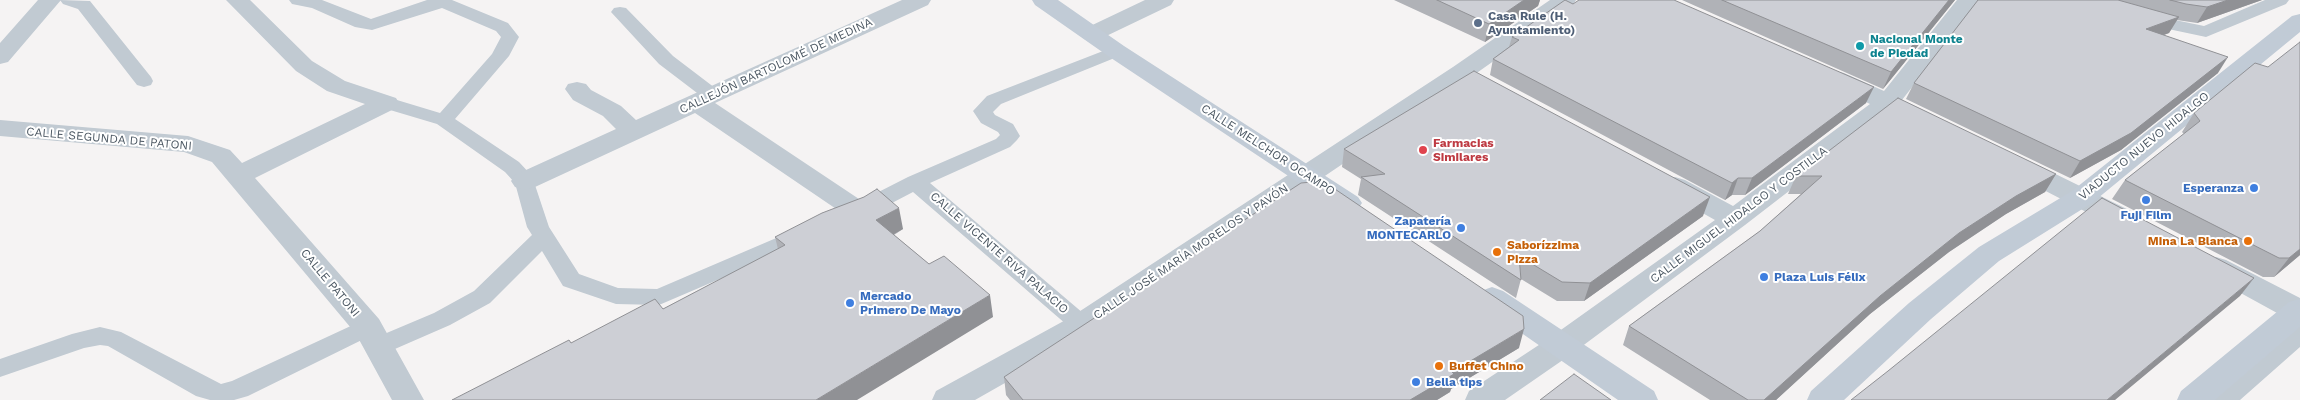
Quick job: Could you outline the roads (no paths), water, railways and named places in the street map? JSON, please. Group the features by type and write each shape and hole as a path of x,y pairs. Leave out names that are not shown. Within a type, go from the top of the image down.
{"main road":[{"name":"CALLE MELCHOR OCAMPO","path":"1043,0 1116,51 1373,219"},
{"name":"VIADUCTO NUEVO HIDALGO","path":"1823,400 1920,311 1988,254 2082,197 2300,21"},
{"path":"1472,285 1642,400"},
{"path":"2193,400 2300,318"}],"street":[{"path":"0,57 50,0"},
{"path":"240,0 304,66 336,86 387,103"},
{"name":"CALLEJÓN BARTOLOMÉ DE MEDINA","path":"525,181 920,0"},
{"path":"1092,34 1164,0"},
{"name":"CALLE JOSÉ MARÍA MORELOS Y PAVÓN","path":"958,398 1082,325 1462,72 1565,0"},
{"name":"CALLE MIGUEL HIDALGO Y COSTILLA","path":"1481,400 1562,345 1735,219 1888,102 1969,0"},
{"path":"1817,70 1949,132"},
{"path":"1462,72 1488,86"},
{"path":"577,89 582,95 612,111 634,132"},
{"path":"704,98 840,219"},
{"path":"239,176 387,103"},
{"name":"CALLE SEGUNDA DE PATONI","path":"3,131 188,144 221,156 239,176"},
{"path":"2000,157 2154,234"},
{"path":"1650,173 1735,219"},
{"name":"CALLE PATONI","path":"239,176 373,337 408,400"},
{"path":"2196,257 2300,318"}],"lane":[{"path":"69,0 84,5 144,81"},
{"path":"298,0 317,4 361,23 372,25 387,22 435,3 444,3 502,27 510,37 500,56 444,120"},
{"path":"2128,13 2174,27 2206,32 2280,0"},
{"path":"620,12 704,98"},
{"path":"2174,27 2171,35 2203,47"},
{"path":"387,103 444,120 512,167 525,181 538,228 571,280 616,296 659,297 840,219 915,182 1003,143 1010,136 1006,128 988,119 983,111 994,100 1116,51"},
{"name":"CALLE VICENTE RIVA PALACIO","path":"915,182 1082,325"},
{"path":"0,368 81,340 100,336 113,338 205,390 221,394 239,389 373,337 442,319 482,297 543,237"},
{"path":"2223,400 2300,318"}],"place":[{"name":"Casa Rule (H. Ayuntamiento)","path":"1478,23"},
{"name":"Nacional Monte de Piedad","path":"1860,46"},
{"name":"Farmacias Similares","path":"1423,150"},
{"name":"Esperanza","path":"2254,188"},
{"name":"Fuji Film","path":"2146,200"},
{"name":"Zapatería MONTECARLO","path":"1461,228"},
{"name":"Mina La Blanca","path":"2248,241"},
{"name":"Saborízzima Pizza","path":"1497,252"},
{"name":"Plaza Luis Félix","path":"1764,277"},
{"name":"Mercado Primero De Mayo","path":"850,303"},
{"name":"Buffet Chino","path":"1439,366"},
{"name":"Bella tips","path":"1416,382"}]}
